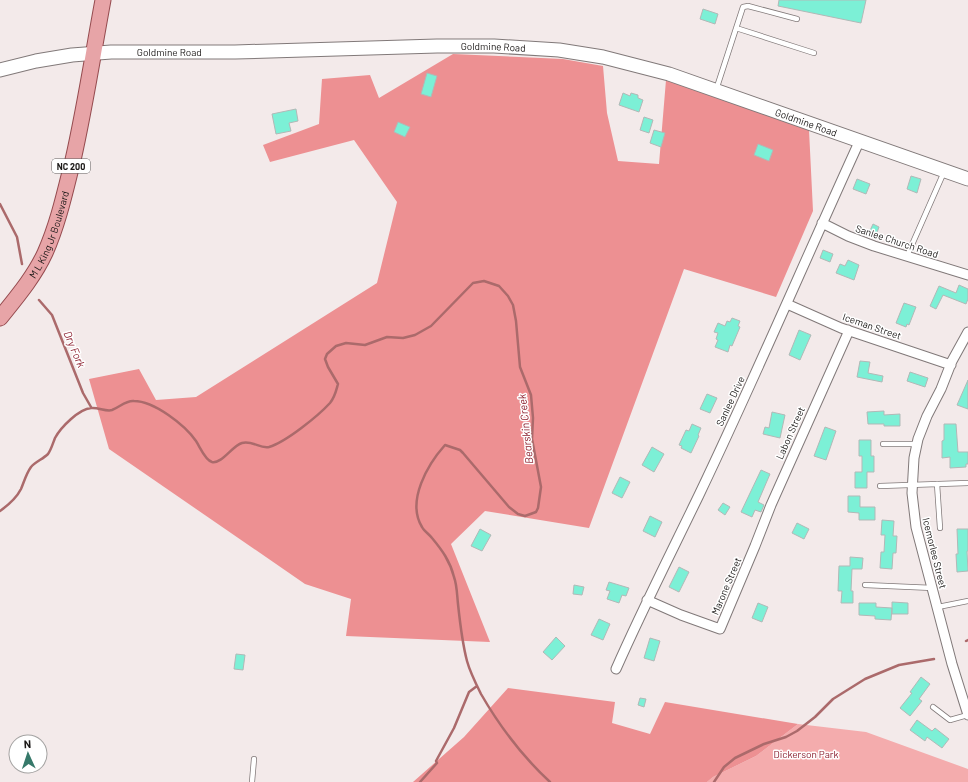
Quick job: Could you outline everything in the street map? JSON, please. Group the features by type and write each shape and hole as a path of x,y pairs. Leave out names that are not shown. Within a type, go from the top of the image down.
{"main road":[{"name":"M L King Jr Boulevard","path":"0,318 20,293 44,254 59,216 83,114 93,53 104,0"},
{"name":"Goldmine Road","path":"0,70 36,61 72,55 111,52 235,52 408,46 494,46 559,50 603,57 669,74 968,179"}],"street":[{"name":"Sanlee Drive","path":"616,669 647,600 699,496 860,140"},
{"name":"Sanlee Church Road","path":"822,223 848,236 968,275"},
{"name":"Iceman Street","path":"787,304 848,330 951,365"},
{"name":"Labon Street","path":"755,546 771,505 848,330"},
{"name":"Icemorlee Street","path":"968,332 927,416 916,444 912,485 916,527 952,664 968,715"},
{"name":"Marone Street","path":"647,600 681,615 720,629 755,546"}],"lane":[{"path":"716,90 743,7 748,6 797,19"},
{"path":"736,28 814,53"},
{"path":"907,256 944,170"},
{"path":"884,444 916,444"},
{"path":"880,486 968,483"},
{"path":"937,484 940,528"},
{"path":"865,585 933,588"},
{"path":"938,607 968,601"},
{"path":"933,707 950,720 968,715"},
{"path":"252,782 254,759"}],"green space":[{"name":"Dickerson Park","path":"798,724 866,732 968,769 968,782 707,782 713,777 756,756"}],"shaded area":[{"path":"453,54 563,59 603,66 607,113 618,161 659,164 666,80 809,130 813,211 776,297 684,269 589,528 485,511 451,544 490,642 346,636 351,599 305,584 109,449 89,379 139,369 156,400 196,397 377,283 397,202 354,140 270,162 263,145 319,124 322,79 370,75 379,98"},
{"path":"508,688 615,702 612,723 650,734 665,702 798,724 756,756 713,777 707,782 413,782 464,737"}],"building":[{"path":"779,0 866,0 861,23 778,6"},
{"path":"703,9 718,14 715,24 700,19"},
{"path":"427,73 437,76 431,97 421,94"},
{"path":"623,93 630,96 631,93 638,95 638,98 643,100 639,112 619,105"},
{"path":"296,109 298,121 289,123 291,131 276,134 272,114"},
{"path":"644,117 653,120 649,133 640,130"},
{"path":"398,122 410,127 405,137 394,132"},
{"path":"654,130 665,133 661,147 650,143"},
{"path":"758,144 773,150 769,161 754,155"},
{"path":"911,176 921,179 917,193 907,189"},
{"path":"857,179 870,184 866,194 853,189"},
{"path":"873,224 879,227 875,238 868,235"},
{"path":"823,250 833,254 830,262 820,258"},
{"path":"848,260 859,265 854,280 836,273 840,264 845,266"},
{"path":"959,285 968,289 968,299 966,304 943,295 936,309 930,306 939,286 956,293"},
{"path":"904,303 916,307 909,325 907,324 906,327 896,323"},
{"path":"732,318 740,321 738,326 740,327 732,346 730,345 728,352 715,347 718,340 716,339 718,333 714,332 718,323 725,326 727,321 730,322"},
{"path":"799,330 811,335 800,360 789,355"},
{"path":"860,361 870,362 868,373 883,376 882,382 857,377"},
{"path":"910,372 928,378 925,387 907,381"},
{"path":"968,380 968,409 957,405"},
{"path":"707,394 717,398 710,413 700,409"},
{"path":"884,411 884,415 900,414 900,426 868,424 867,412"},
{"path":"772,412 785,415 780,438 763,434 765,427 769,428"},
{"path":"692,424 701,428 691,453 681,448 682,446 679,445 686,430 689,431"},
{"path":"944,424 956,424 958,452 968,452 968,464 966,464 966,467 950,468 950,457 942,458"},
{"path":"825,427 836,431 826,460 814,456"},
{"path":"859,440 871,440 871,456 874,456 874,472 867,472 867,488 855,488 855,472 862,472 862,456 859,456"},
{"path":"652,447 664,454 654,472 642,465"},
{"path":"761,470 770,474 758,502 764,505 761,512 755,510 752,517 741,512"},
{"path":"620,477 630,482 622,498 612,493"},
{"path":"848,496 860,496 860,507 875,507 875,520 859,520 859,513 848,512"},
{"path":"723,503 730,507 725,515 718,510"},
{"path":"650,516 662,522 655,537 643,531"},
{"path":"882,520 894,521 893,536 897,536 896,553 893,553 892,569 880,568 881,552 884,552 885,535 881,535"},
{"path":"797,523 809,529 804,539 792,533"},
{"path":"480,529 491,535 482,551 471,546"},
{"path":"957,529 968,529 968,571 957,572"},
{"path":"850,557 863,558 862,569 852,569 851,591 853,591 853,603 841,603 842,591 838,591 839,566 850,566"},
{"path":"679,567 689,572 679,592 669,587"},
{"path":"609,582 629,588 626,596 622,595 619,603 607,599 610,591 606,590"},
{"path":"574,585 584,587 582,595 573,594"},
{"path":"892,602 908,603 908,614 892,614"},
{"path":"758,603 768,607 762,622 752,618"},
{"path":"859,603 876,603 876,607 892,608 891,620 875,619 875,616 859,615"},
{"path":"599,619 610,624 603,640 591,635"},
{"path":"556,637 565,646 552,660 543,652"},
{"path":"650,638 660,641 654,661 644,658"},
{"path":"236,654 245,655 243,670 234,669"},
{"path":"921,677 930,684 919,699 922,701 910,716 900,708 912,693 910,692"},
{"path":"640,698 646,699 644,707 638,705"},
{"path":"917,720 932,731 935,728 949,739 942,748 927,737 925,741 910,730"}],"waterway":[{"name":"Dry Fork","path":"0,204 17,237 22,264"},
{"name":"Bearskin Creek","path":"0,511 6,507 19,492 31,467 48,454 61,429 71,419 86,409 94,408 112,410 131,401 151,405 160,409 177,421 196,441 209,461 212,462 220,460 242,443 246,442 262,447 269,447 284,440 301,428 318,415 332,401 338,384 325,359 327,354 336,346 346,343 365,345 387,337 403,338 415,335 431,326 473,283 484,281 499,286 508,296 513,305 520,367 531,395 533,418 532,439 541,487 538,508 536,512 525,516 518,514 509,507 460,450 445,445 426,472 421,483 416,506 422,527 442,551 452,571 455,580 465,654 477,686 512,741 550,782"},
{"name":"Dry Fork","path":"39,300 52,315 83,393 91,407"},
{"path":"714,782 724,767 735,758 764,744 786,737 797,731 815,717 833,699 865,679 899,665 934,659"},
{"path":"420,782 437,763 436,761 454,728 469,692 477,686"}]}
